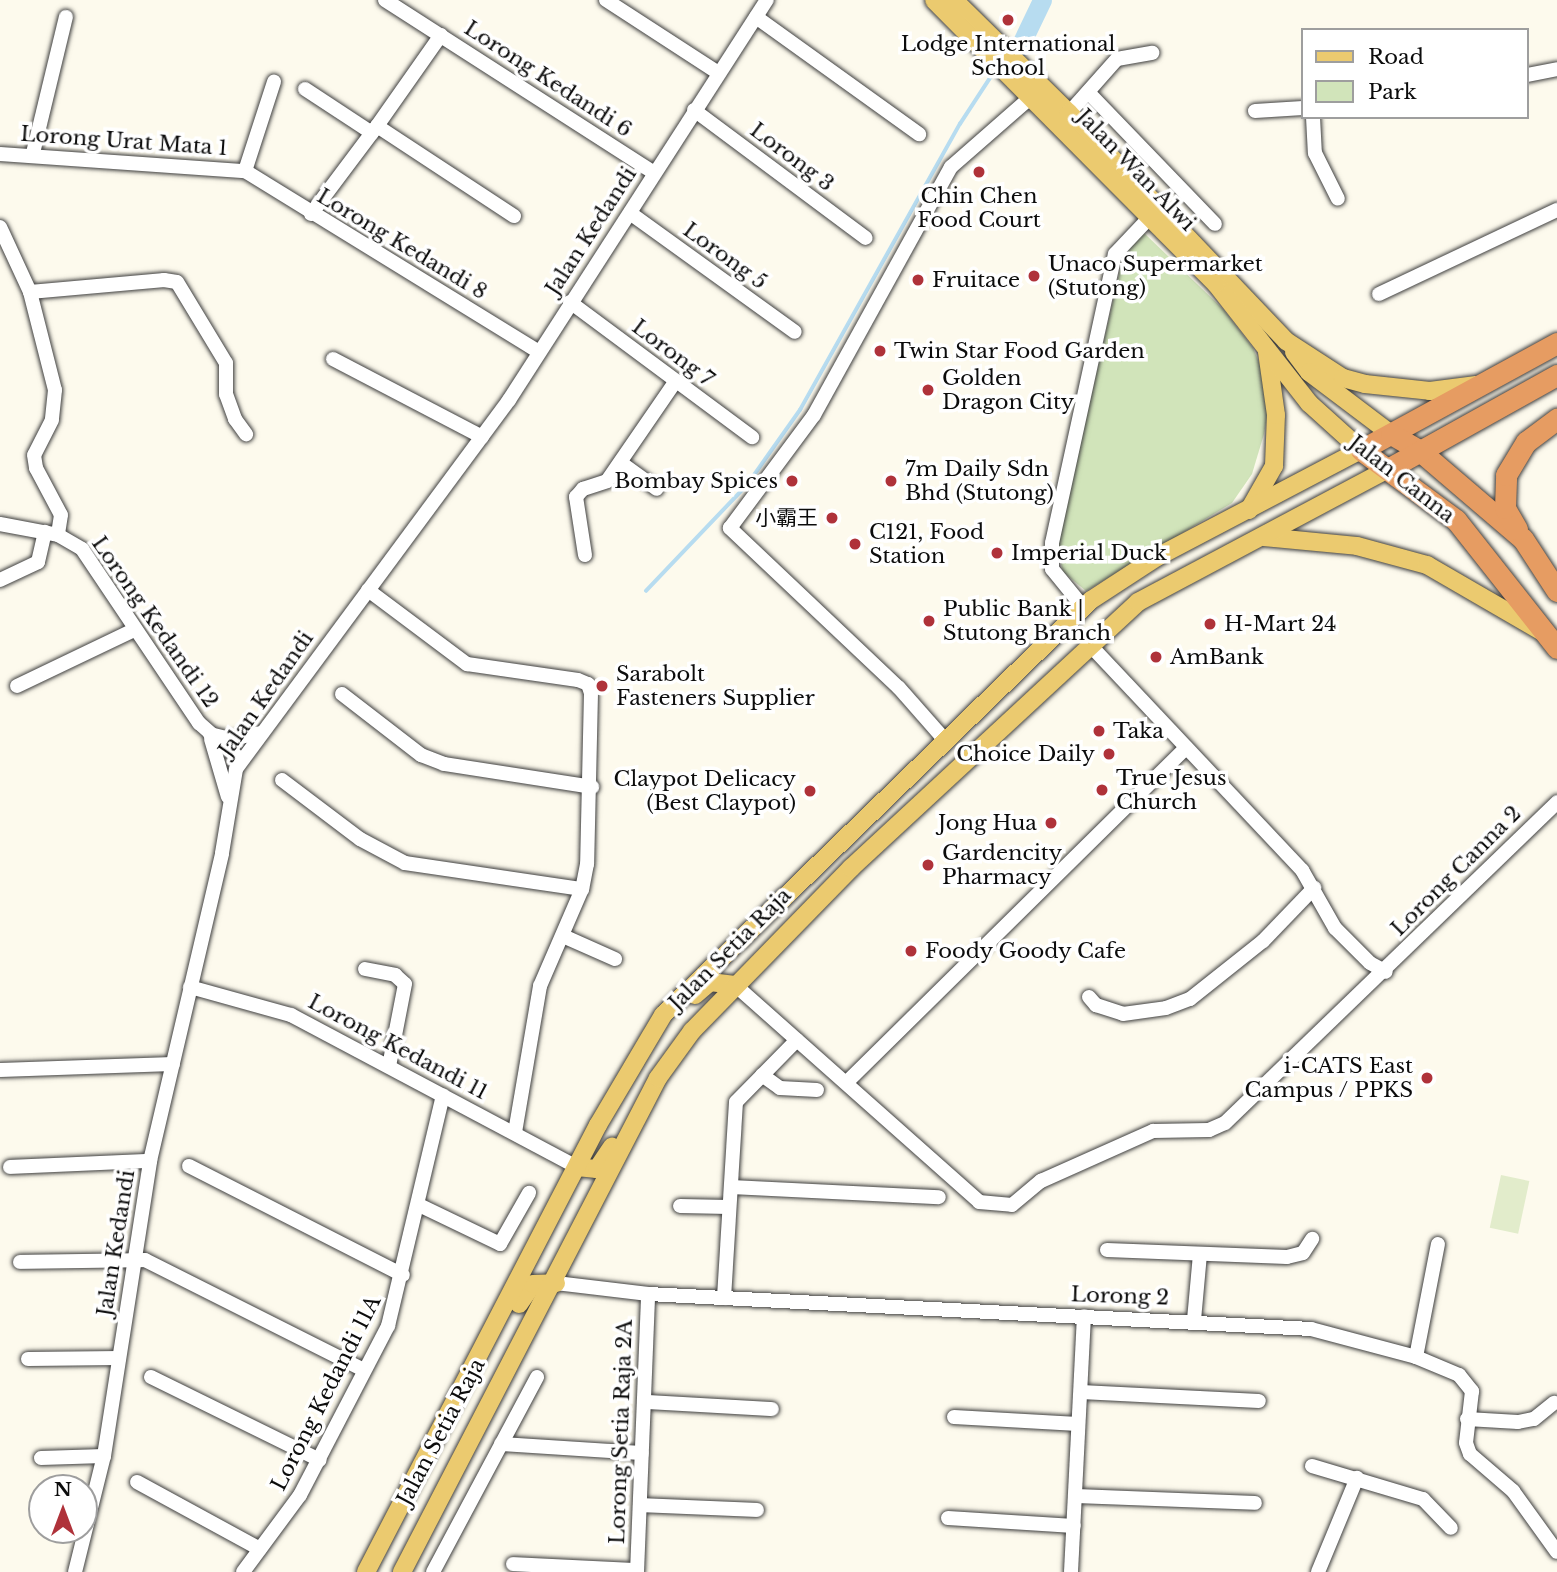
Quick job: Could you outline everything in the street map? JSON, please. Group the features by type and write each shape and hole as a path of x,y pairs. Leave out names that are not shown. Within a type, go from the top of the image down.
{"highway":[{"path":"1361,450 1475,385 1557,343"},
{"path":"1388,469 1557,375"},
{"path":"1523,539 1505,508 1506,475 1526,442 1557,418"},
{"name":"Jalan Canna","path":"1391,434 1420,451 1523,539 1557,591"},
{"name":"Jalan Canna","path":"1361,450 1456,520 1552,641"}],"main road":[{"name":"Jalan Wan Alwi","path":"934,0 1069,113 1286,341"},
{"name":"Jalan Wan Alwi","path":"954,0 1007,61 1031,96 1216,284 1267,349"},
{"path":"1286,341 1343,378 1365,384 1430,391 1475,385"},
{"path":"1286,341 1309,372 1391,434"},
{"path":"1248,510 1274,466 1276,415 1267,349"},
{"name":"Jalan Canna","path":"1267,349 1309,403 1361,450"},
{"name":"Jalan Setia Raja","path":"366,1572 483,1353 598,1125 663,1015 690,985 1083,607 1157,557 1361,450"},
{"name":"Jalan Setia Raja","path":"402,1572 555,1283 658,1078 692,1031 735,985 1014,714 1138,601 1264,537 1388,469"},
{"path":"1264,537 1357,546 1427,565 1552,641"},
{"path":"944,739 965,749 1014,714"},
{"path":"598,1125 615,1113 660,1034 704,985 717,981 735,985"},
{"path":"577,1167 588,1170 604,1164 664,1048 678,1032 692,1031"},
{"path":"483,1353 498,1343 529,1287 555,1283"}],"street":[{"name":"Lorong Kedandi 6","path":"385,0 653,172"},
{"path":"606,0 717,72"},
{"name":"Jalan Kedandi","path":"75,1572 104,1456 137,1259 150,1161 222,853 228,798 241,760 482,437 630,213 717,72 767,0"},
{"path":"33,153 66,17"},
{"path":"756,17 919,134"},
{"path":"311,214 375,130 441,35"},
{"path":"1069,113 1117,59 1152,53"},
{"path":"1529,75 1557,69"},
{"path":"245,171 274,82"},
{"path":"306,89 514,216"},
{"path":"1088,92 1215,224"},
{"path":"944,739 899,688 730,528 751,504 814,415 951,167 1031,96"},
{"path":"1255,111 1302,108"},
{"name":"Lorong 3","path":"694,110 866,238"},
{"path":"1313,119 1315,153 1338,199"},
{"name":"Lorong Urat Mata 1","path":"0,153 33,153 245,171"},
{"name":"Lorong Kedandi 8","path":"245,171 538,351"},
{"path":"1379,294 1557,210"},
{"name":"Lorong 5","path":"630,213 795,332"},
{"path":"1083,607 1052,569 1052,543 1115,254 1150,217"},
{"name":"Lorong Kedandi 12","path":"0,227 30,292 55,390 52,420 34,455 36,468 61,515 51,534 82,549 134,630 207,734 241,760"},
{"path":"30,292 163,280 177,282 226,363 226,394 246,433"},
{"name":"Lorong 7","path":"570,302 752,437"},
{"path":"333,359 482,437"},
{"path":"584,555 576,498 583,489 607,481 675,382"},
{"path":"621,463 657,489"},
{"path":"0,524 51,534 38,562 0,580"},
{"path":"368,590 467,664 588,684 592,787 582,888 540,986 515,1132"},
{"path":"17,686 134,630"},
{"path":"1088,644 1248,809 1314,888 1335,928 1381,977"},
{"path":"342,694 421,755 444,764 592,787"},
{"path":"207,734 221,738 260,733"},
{"path":"207,734 228,798"},
{"path":"848,1081 1186,748"},
{"path":"282,780 360,839 405,863 582,888"},
{"name":"Lorong Canna 2","path":"735,985 848,1081 979,1202 1012,1205 1041,1181 1153,1131 1209,1130 1225,1123 1381,977 1479,874 1557,802"},
{"path":"1088,997 1104,1009 1123,1014 1166,1008 1191,999 1263,941 1314,888"},
{"path":"563,936 615,959"},
{"path":"365,969 395,975 405,984 390,1066"},
{"name":"Lorong Kedandi 11","path":"190,987 291,1015 577,1167"},
{"path":"723,1298 736,1102 797,1040"},
{"path":"0,1070 173,1063"},
{"path":"762,1075 779,1088 817,1090"},
{"name":"Lorong Kedandi 11A","path":"243,1572 320,1460 388,1326 403,1275 443,1096"},
{"path":"10,1167 150,1161"},
{"path":"189,1166 403,1275"},
{"path":"731,1187 939,1197"},
{"path":"419,1205 500,1244 529,1193"},
{"path":"680,1206 729,1207"},
{"path":"1107,1250 1287,1257 1303,1253 1312,1239"},
{"path":"1416,1357 1438,1244"},
{"path":"1194,1321 1200,1254"},
{"path":"20,1262 137,1259 153,1263 365,1370"},
{"name":"Lorong 2","path":"555,1283 648,1294 1301,1327 1416,1357 1446,1368 1468,1384 1472,1391 1467,1419 1470,1454 1513,1491 1557,1552"},
{"name":"Lorong Setia Raja 2A","path":"637,1571 646,1402 648,1294"},
{"path":"1071,1572 1084,1316"},
{"path":"28,1359 119,1359"},
{"path":"152,1377 320,1460"},
{"path":"433,1572 537,1377"},
{"path":"1081,1392 1258,1401"},
{"path":"646,1402 772,1409"},
{"path":"1467,1419 1518,1422 1534,1419 1554,1403"},
{"path":"954,1417 1079,1424"},
{"path":"502,1444 642,1453"},
{"path":"41,1458 104,1456"},
{"path":"1312,1466 1426,1501 1451,1528"},
{"path":"1318,1572 1357,1478"},
{"path":"138,1482 260,1549"},
{"path":"1076,1496 1255,1503"},
{"path":"639,1505 757,1510"},
{"path":"948,1518 1073,1526"},
{"path":"513,1564 637,1571"}],"green space":[{"path":"1142,231 1223,309 1253,348 1262,370 1268,412 1252,474 1232,503 1086,591 1063,572 1057,547 1122,261"},
{"path":"1501,1175 1529,1181 1518,1234 1490,1228"}],"waterway":[{"path":"1019,48 1042,0"},
{"path":"646,591 747,485 800,410 960,124 992,75"}],"place":[{"name":"Lodge International School","path":"1008,20"},
{"name":"Chin Chen Food Court","path":"979,172"},
{"name":"Unaco Supermarket (Stutong)","path":"1034,276"},
{"name":"Fruitace","path":"918,280"},
{"name":"Twin Star Food Garden","path":"880,351"},
{"name":"Golden Dragon City","path":"928,390"},
{"name":"Bombay Spices","path":"792,481"},
{"name":"7m Daily Sdn Bhd (Stutong)","path":"891,481"},
{"name":"小霸王","path":"832,518"},
{"name":"C121, Food Station","path":"855,544"},
{"name":"Imperial Duck","path":"997,553"},
{"name":"Public Bank | Stutong Branch","path":"929,621"},
{"name":"H-Mart 24","path":"1210,624"},
{"name":"AmBank","path":"1156,657"},
{"name":"Sarabolt Fasteners Supplier","path":"602,686"},
{"name":"Taka","path":"1099,731"},
{"name":"Choice Daily","path":"1109,754"},
{"name":"True Jesus Church","path":"1102,790"},
{"name":"Claypot Delicacy (Best Claypot)","path":"810,791"},
{"name":"Jong Hua","path":"1051,823"},
{"name":"Gardencity Pharmacy","path":"928,865"},
{"name":"Foody Goody Cafe","path":"911,951"},
{"name":"i-CATS East Campus / PPKS","path":"1427,1078"}]}
